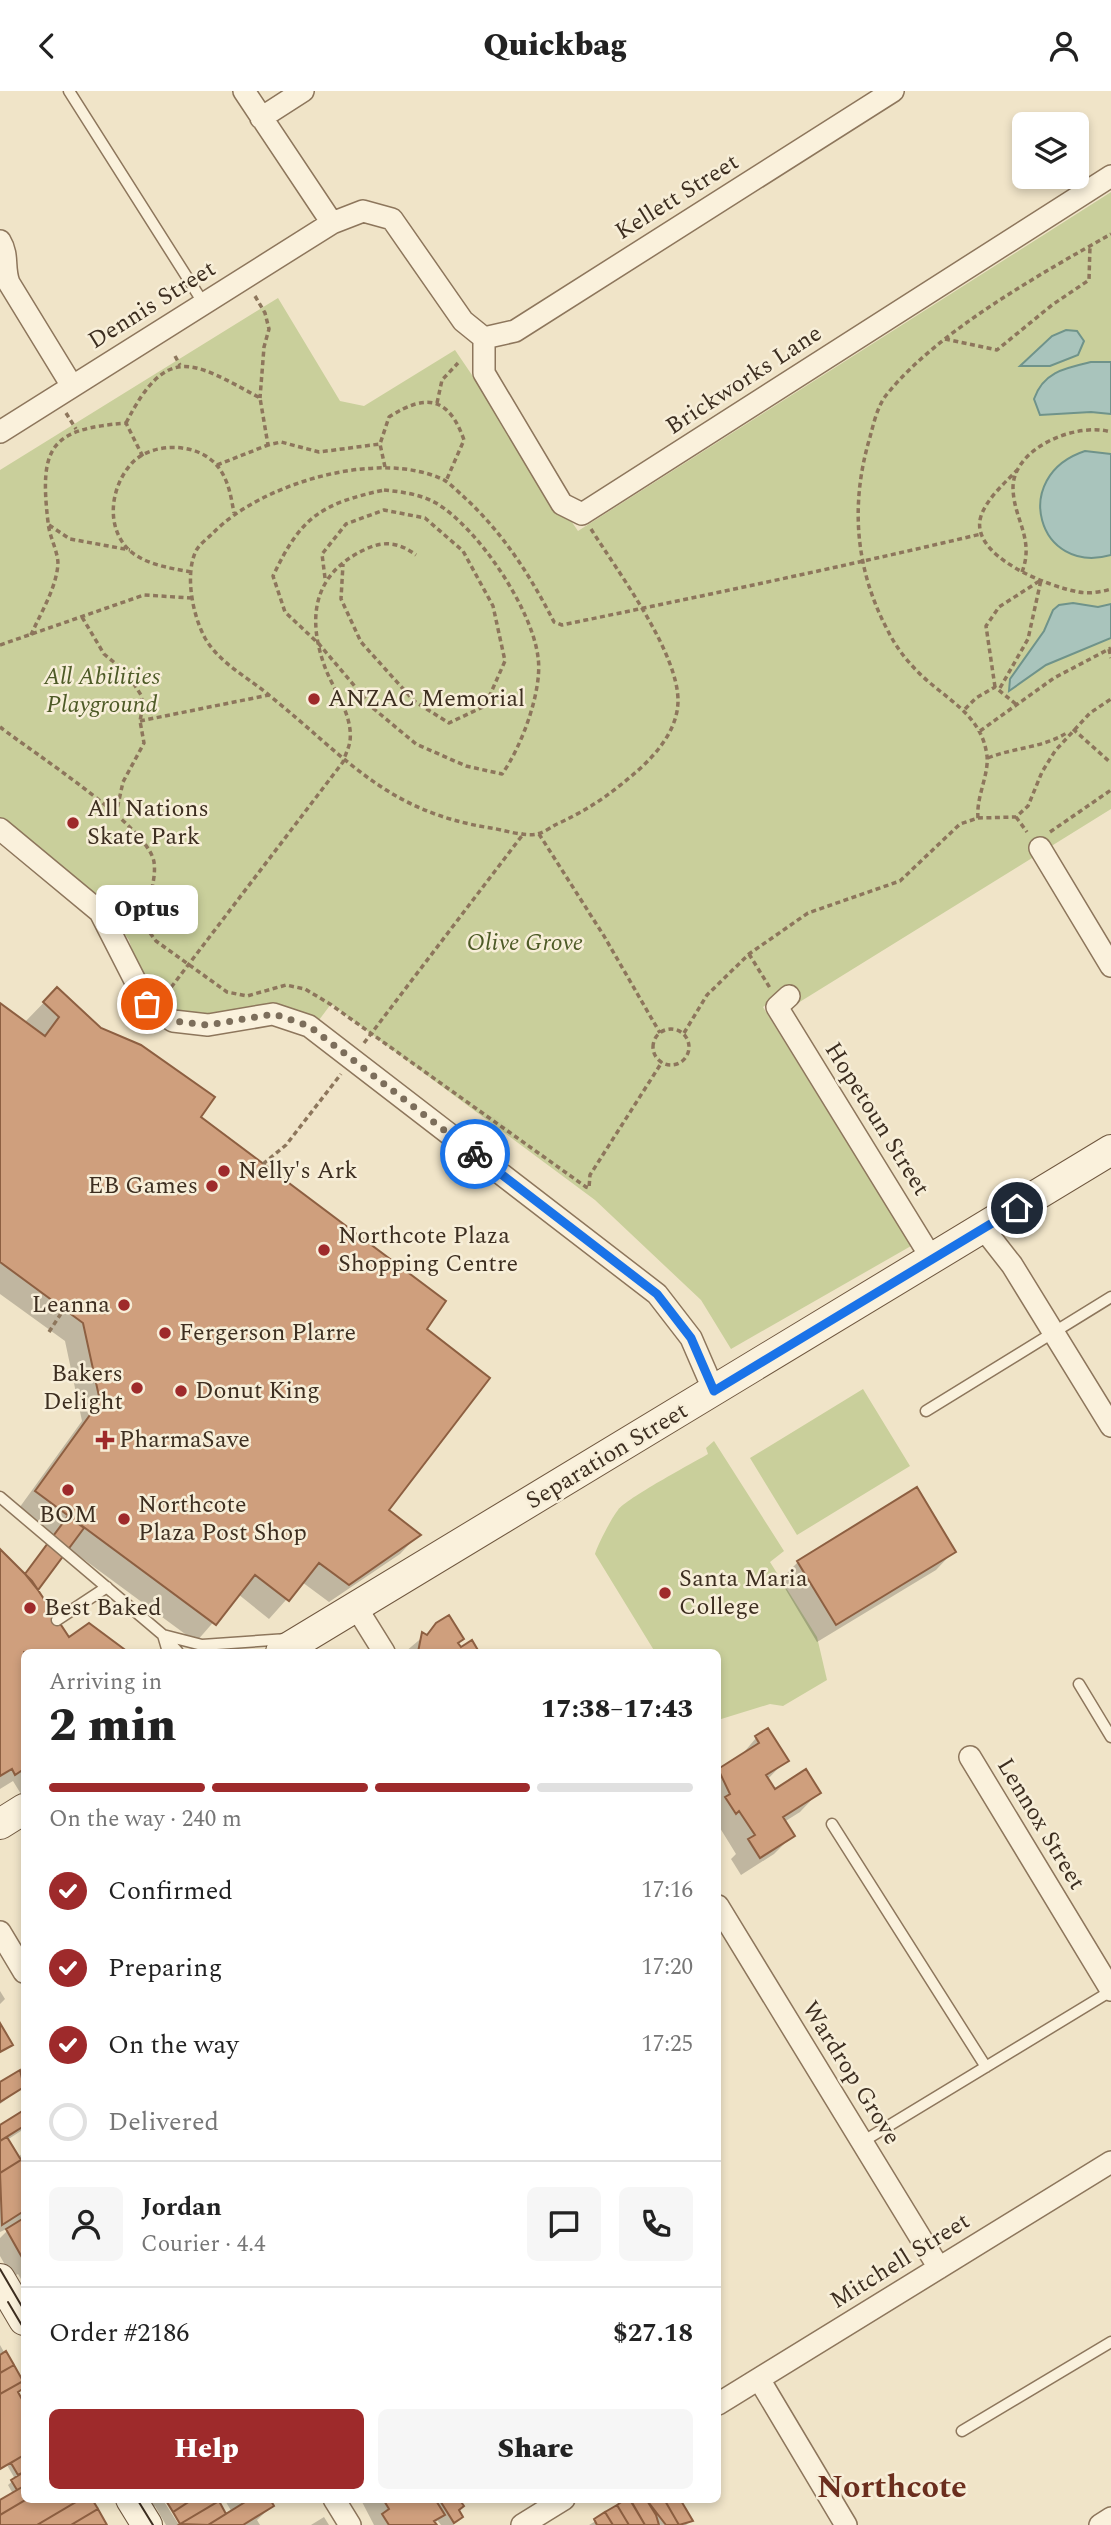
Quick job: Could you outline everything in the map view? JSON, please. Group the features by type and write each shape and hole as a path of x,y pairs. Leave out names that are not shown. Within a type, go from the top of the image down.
{"street":[{"path":"244,91 332,223"},
{"path":"261,118 303,91"},
{"name":"Kellett Street","path":"484,338 515,331 893,91"},
{"name":"Brickworks Lane","path":"582,515 1111,176"},
{"name":"Dennis Street","path":"0,432 332,223 362,211 392,219 463,321 484,338"},
{"path":"0,241 8,256 5,271 9,283 72,386"},
{"path":"484,338 484,373 562,504 582,515"},
{"path":"0,829 100,912 147,1004 173,1021 208,1025 274,1014 309,1026 657,1294 691,1338 714,1391"},
{"path":"1046,840 1111,966"},
{"name":"Hopetoun Street","path":"777,1003 932,1259"},
{"name":"Separation Street","path":"286,1649 1111,1150"},
{"path":"984,1229 1012,1265 1111,1426"},
{"path":"356,1607 382,1649"},
{"name":"Lennox Street","path":"970,1758 1111,1991"},
{"path":"0,1824 21,1811"},
{"name":"Wardrop Grove","path":"721,1911 939,2268"},
{"path":"0,1932 21,1967"},
{"name":"Mitchell Street","path":"721,2402 1111,2162"},
{"path":"0,2279 21,2315"},
{"path":"759,2379 846,2525"},
{"path":"133,2503 147,2525"},
{"path":"336,2503 350,2525"},
{"path":"526,2524 558,2503"},
{"path":"1100,2525 1111,2518"}],"lane":[{"path":"69,91 204,303"},
{"path":"926,1411 1111,1297"},
{"path":"0,1497 163,1635 175,1649"},
{"path":"57,1619 107,1587"},
{"path":"163,1635 202,1645 307,1636"},
{"path":"163,1635 167,1649"},
{"path":"1079,1684 1111,1737"},
{"path":"832,1824 986,2067"},
{"path":"862,2142 1111,1991"},
{"path":"962,2431 1111,2342"}],"path":[{"path":"978,818 976,804 988,758 979,731 965,709 921,675 902,655 873,602 861,562 857,496 861,467 886,394 943,339 1109,236"},
{"path":"943,339 997,350 1052,305 1089,280 1090,246"},
{"path":"259,303 269,329 264,347 261,398 268,445"},
{"path":"175,356 180,365"},
{"path":"437,404 442,380 458,363"},
{"path":"127,423 153,379 165,370 180,365 214,372 261,398"},
{"path":"385,467 380,444 389,417 419,402 437,404 456,418 464,440 446,481"},
{"path":"127,423 142,457"},
{"path":"31,635 53,588 58,562 48,524 46,473 53,447 76,429 127,423"},
{"path":"1111,432 1101,429 1075,430 1046,442 1018,469 981,517 981,534 989,547 1023,572 1080,593 1111,589"},
{"path":"217,465 281,442 319,452 380,444"},
{"path":"130,551 114,526 112,503 133,462 158,448 178,447 217,465 228,484 234,513"},
{"path":"582,515 641,609 661,641 674,680 678,703 672,725 659,750 626,782 594,807 539,834 483,827 426,811 378,786 343,762 269,695 230,667 204,636 193,598 191,572 196,550 234,513 285,487 349,471 385,467 416,471 446,481 482,514 525,567 554,622 562,625 641,609 861,562 981,534"},
{"path":"1018,469 1013,488 1029,554 1023,572"},
{"path":"384,491 411,493 437,503 469,532 500,572 534,634 539,661 523,741 502,774 466,766 416,744 374,709 319,644 285,612 273,576 289,542 312,516 354,497 384,491"},
{"path":"325,578 322,554 346,524 384,510 425,518 463,551 493,607 505,661 485,706 449,723 414,701 361,642 341,599 343,563"},
{"path":"48,524 70,539 130,551 155,565 191,572"},
{"path":"154,1009 343,762 350,741 347,718 326,669 319,644 316,599 325,578 343,563 373,546 389,542 404,546 416,555"},
{"path":"965,709 976,698 997,687 1028,639 1041,580"},
{"path":"1017,705 997,687 986,626 999,607 1041,580"},
{"path":"0,645 144,595 193,598"},
{"path":"82,617 104,654 127,673 141,695 140,721 144,743 123,782 116,814"},
{"path":"979,731 1054,678 1110,649 1111,658"},
{"path":"140,721 269,695"},
{"path":"988,758 1010,748 1051,743 1111,699"},
{"path":"0,727 116,814 144,839 153,857 155,874 145,926 156,941 189,965"},
{"path":"1073,729 1111,763"},
{"path":"684,1033 670,1029 660,1033 653,1048 662,1062 673,1065 684,1060 689,1049 684,1033 706,995 748,954 808,913 900,881 960,824 978,818 1016,817 1028,806 1042,772 1073,729"},
{"path":"1046,840 1111,790"},
{"path":"524,833 372,1033 589,1188 590,1175 662,1062"},
{"path":"539,834 604,936 660,1033"},
{"path":"748,954 777,1003"},
{"path":"263,1164 286,1145 352,1059"},
{"path":"49,1332 62,1312"}],"green space":[{"path":"1111,192 1111,809 798,1003 789,989 763,1007 911,1246 731,1349 701,1300 595,1200 331,1004 319,1020 272,1006 208,1019 173,1011 143,983 129,940 99,900 0,820 0,470 278,298 340,401 364,406 455,350 578,531"},
{"path":"863,1389 910,1466 797,1535 750,1458"},
{"path":"714,1441 784,1551 770,1562 817,1637 827,1680 783,1706 770,1704 721,1719 721,1649 653,1649 595,1554 618,1510 646,1490 708,1454 706,1448"}],"water":[{"path":"1066,330 1077,331 1084,341 1078,355 1050,366 1020,366 1052,336"},
{"path":"1091,362 1111,362 1111,414 1091,412 1040,415 1034,399 1043,383 1064,369"},
{"path":"1085,451 1111,454 1111,555 1086,558 1065,551 1051,538 1042,520 1041,500 1047,481 1061,464"},
{"path":"1073,603 1098,607 1111,604 1111,638 1046,665 1009,691 1010,679 1044,631 1053,610 1059,605"}],"building":[{"name":"Northcote Plaza Shopping Centre","path":"57,987 101,1028 141,1045 215,1097 201,1117 446,1301 427,1329 490,1378 389,1510 421,1535 349,1585 319,1563 289,1601 255,1575 216,1625 35,1491 100,1401 83,1323 0,1262 0,1003 45,1036 59,1017 43,1002"},
{"path":"917,1487 956,1552 836,1625 797,1561"},
{"path":"68,1516 84,1528 38,1590 25,1574"},
{"path":"0,1549 32,1581 69,1637 89,1623 124,1649 21,1649 21,1771 15,1775 12,1769 0,1776"},
{"path":"449,1615 464,1639 458,1643 461,1647 472,1640 477,1649 419,1649 422,1632 427,1635 436,1623"},
{"path":"768,1728 789,1761 766,1775 775,1789 806,1769 821,1793 783,1817 795,1836 760,1858 748,1839 755,1835 739,1811 736,1814 725,1797 730,1794 721,1775 721,1767 759,1743 755,1736"},
{"path":"0,2023 13,2045 0,2052"},
{"path":"20,2070 21,2089 0,2102 0,2082"},
{"path":"21,2112 21,2128 0,2141 0,2125"},
{"path":"7,2137 21,2160 0,2173 0,2141"},
{"path":"21,2160 21,2213 2,2225 0,2173"},
{"path":"21,2220 21,2256 6,2229"},
{"path":"6,2351 14,2365 0,2373 0,2355"},
{"path":"14,2365 21,2382 0,2394 0,2373"},
{"path":"21,2382 21,2390 18,2392 21,2398 21,2457 0,2469 0,2394"},
{"path":"21,2457 21,2474 18,2475 11,2463"},
{"path":"21,2474 21,2488 17,2490 11,2480"},
{"path":"21,2488 21,2503 0,2515 0,2500"},
{"path":"21,2503 74,2503 37,2525 0,2525 0,2515"},
{"path":"74,2503 94,2503 98,2509 71,2525 37,2525"},
{"path":"167,2503 187,2503 173,2512"},
{"path":"187,2503 216,2503 180,2524 173,2512"},
{"path":"216,2503 220,2503 226,2514 208,2525 180,2524"},
{"path":"244,2503 272,2503 274,2506 243,2525 208,2525"},
{"path":"385,2503 438,2503 445,2515 434,2521 437,2525 389,2525 382,2514 389,2509"},
{"path":"442,2503 462,2503 464,2506 459,2510 463,2517 454,2523"},
{"path":"632,2503 645,2525 629,2525 617,2505"},
{"path":"632,2503 648,2503 656,2515 659,2525 645,2525"},
{"path":"649,2503 666,2503 679,2525 666,2525"},
{"path":"666,2503 682,2503 693,2521 679,2525"},
{"path":"617,2505 629,2525 613,2525 605,2512"},
{"path":"98,2509 107,2525 71,2525"},
{"path":"605,2512 613,2525 597,2525 594,2519"}],"tram line":[{"path":"0,2269 21,2305"},
{"path":"8,2302 21,2324"},
{"path":"139,2503 153,2525"}],"way so far":[{"path":"147,1004 173,1021 208,1025 274,1014 309,1026 475,1154"}],"place":[{"name":"ANZAC Memorial","path":"314,699"},
{"name":"All Nations Skate Park","path":"73,823"},
{"name":"Optus","path":"147,1004"},
{"name":"Nelly's Ark","path":"224,1171"},
{"name":"EB Games","path":"212,1186"},
{"name":"Northcote Plaza Shopping Centre","path":"324,1250"},
{"name":"Leanna","path":"124,1305"},
{"name":"Fergerson Plarre","path":"165,1333"},
{"name":"Bakers Delight","path":"137,1388"},
{"name":"Donut King","path":"181,1391"},
{"name":"PharmaSave","path":"105,1440"},
{"name":"BOM","path":"68,1490"},
{"name":"Northcote Plaza Post Shop","path":"124,1519"},
{"name":"Santa Maria College","path":"665,1593"},
{"name":"Best Baked","path":"30,1608"}],"district":[{"name":"Northcote","path":"892,2487"}],"route":[{"path":"475,1154 657,1294 691,1338 714,1391 1017,1208"}],"park label":[{"name":"All Abilities Playground","path":"102,691"},
{"name":"Olive Grove","path":"525,943"}]}
